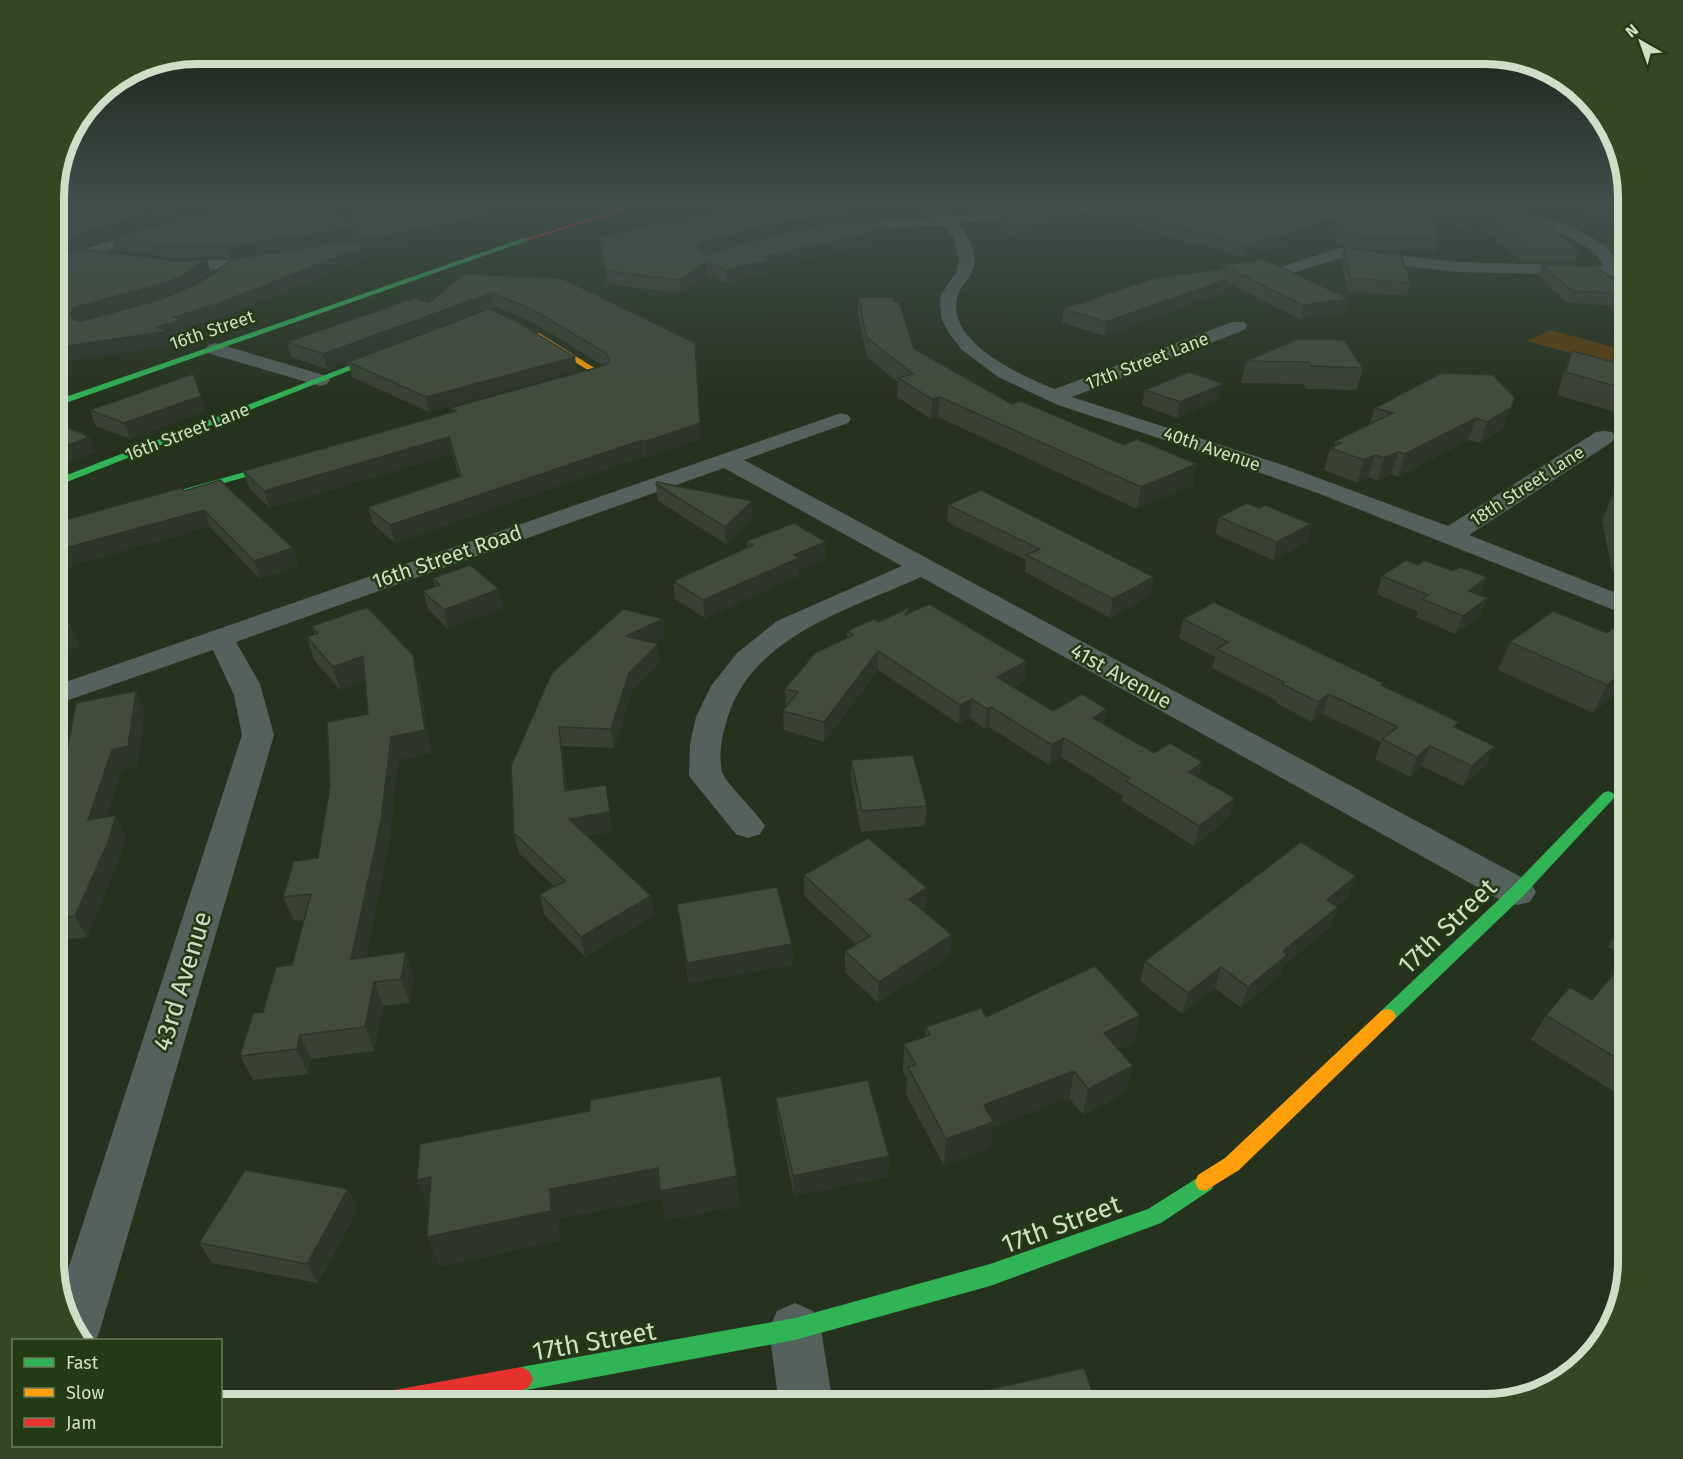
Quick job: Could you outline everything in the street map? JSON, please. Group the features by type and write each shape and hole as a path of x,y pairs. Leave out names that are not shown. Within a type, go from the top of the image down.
{"street":[{"path":"217,280 228,268"},
{"name":"16th Street","path":"65,400 443,268"},
{"name":"40th Avenue","path":"965,268 952,289 947,303 954,330 979,356 1014,376 1056,396 1228,453 1450,536 1618,604"},
{"path":"1277,273 1291,268"},
{"path":"1516,268 1618,270"},
{"name":"17th Street Lane","path":"1056,396 1238,326"},
{"path":"526,329 600,374 554,387"},
{"name":"16th Street Lane","path":"65,480 406,346"},
{"path":"214,348 320,380"},
{"name":"16th Street Road","path":"65,692 841,419"},
{"name":"18th Street Lane","path":"1450,536 1604,437"},
{"path":"132,505 306,458"},
{"name":"41st Avenue","path":"725,459 1517,892"},
{"path":"748,826 706,776 706,735 715,705 734,674 772,636 787,627 922,567"},
{"name":"43rd Avenue","path":"78,1319 258,735 254,703 241,671 219,638"},
{"name":"17th Street","path":"438,1394 795,1329 990,1275 1154,1216 1232,1164 1517,892 1608,796"},
{"path":"795,1329 804,1394"}],"shaded area":[{"path":"1550,330 1618,348 1618,366 1527,341"}],"building":[{"path":"65,268 194,268 165,283 75,307 70,314 75,320 82,321 162,299 201,282 220,268 309,268 222,302 174,317 182,320 157,327 168,331 65,346"},
{"path":"605,268 698,268 679,280 606,271"},
{"path":"1228,268 1283,268 1349,299 1303,305"},
{"path":"1348,268 1406,268 1411,283 1350,278"},
{"path":"1546,268 1599,268 1618,281 1618,299 1610,293 1572,291"},
{"path":"1224,269 1227,279 1106,322 1064,309 1154,278"},
{"path":"464,274 561,278 695,343 700,423 644,442 642,440 390,525 368,507 461,476 449,437 264,491 243,471 456,411 450,408 606,365 610,361 606,353 532,309 491,293 323,354 287,342 414,298 429,303"},
{"path":"858,297 892,297 894,302 899,302 914,349 1012,404 1021,401 1124,445 1137,439 1197,464 1141,487 940,397 932,399 898,378 913,374 867,338"},
{"path":"489,309 516,321 575,357 426,397 348,362"},
{"path":"1298,339 1344,340 1363,368 1312,366 1309,362 1246,361"},
{"path":"1572,351 1618,363 1618,387 1566,372"},
{"path":"1189,372 1224,384 1180,402 1145,390"},
{"path":"1441,373 1493,375 1515,398 1511,408 1487,422 1476,418 1405,454 1398,452 1384,458 1375,455 1364,460 1330,448 1341,443 1335,441 1393,413 1375,408"},
{"path":"193,374 201,396 124,423 90,410"},
{"path":"65,426 90,437 65,446"},
{"path":"220,480 293,548 254,561 204,510 65,548 65,520 181,488 184,491"},
{"path":"657,482 752,501 725,527 656,484"},
{"path":"981,490 1154,577 1113,599 1026,555 1040,549 948,505"},
{"path":"1613,494 1618,496 1618,517"},
{"path":"1247,503 1259,508 1265,505 1311,524 1277,542 1219,517"},
{"path":"794,523 826,542 794,555 799,558 703,600 673,581 753,545 747,541"},
{"path":"1406,560 1418,565 1424,560 1453,571 1460,567 1487,577 1469,591 1487,598 1463,616 1422,599 1428,595 1382,576"},
{"path":"470,565 499,589 444,610 423,591 440,585 433,578"},
{"path":"1214,602 1383,683 1381,685 1459,722 1454,727 1495,746 1472,766 1430,746 1417,757 1382,739 1398,727 1329,694 1318,702 1282,684 1284,682 1217,649 1228,642 1183,619"},
{"path":"929,604 1027,661 997,677 1053,711 1082,694 1107,709 1093,718 1154,753 1170,743 1203,762 1189,772 1235,798 1199,826 1126,781 1130,778 1064,738 1052,745 991,707 987,709 972,699 960,705 878,651 824,722 783,711 798,692 785,689 815,653 853,635 847,631 874,619 879,622 912,606 905,615"},
{"path":"367,607 413,655 425,730 391,737 381,821 351,959 406,952 401,979 374,982 365,1027 300,1035 297,1049 240,1056 253,1013 263,1012 276,967 292,965 311,894 283,897 294,861 318,858 330,786 327,722 368,714 363,656 333,667 307,637 318,633 312,626"},
{"path":"623,609 663,619 626,636 658,644 629,673 611,729 559,727 565,791 606,785 610,812 569,819 651,896 581,937 540,894 565,881 514,833 511,766 553,670 553,672"},
{"path":"1553,611 1607,633 1618,625 1618,676 1607,685 1510,642"},
{"path":"65,617 71,627 65,629"},
{"path":"136,691 128,746 112,750 88,820 116,815 108,842 75,916 65,917 65,761 76,703"},
{"path":"913,755 927,806 862,811 851,760"},
{"path":"868,838 927,888 909,899 952,935 879,982 845,951 870,936 804,875"},
{"path":"1301,842 1356,876 1327,900 1338,907 1283,951 1287,955 1248,987 1221,967 1188,993 1145,961"},
{"path":"777,887 792,944 687,963 677,904"},
{"path":"1095,966 1140,1015 1104,1033 1133,1066 1088,1089 1074,1071 984,1105 993,1122 946,1139 908,1067 916,1065 904,1044 930,1035 926,1027 981,1008 986,1017"},
{"path":"1618,968 1618,1059 1546,1015 1570,987 1592,1000"},
{"path":"721,1076 737,1176 660,1191 658,1168 550,1189 551,1211 427,1237 431,1177 417,1180 420,1144 590,1111 590,1100"},
{"path":"868,1080 889,1156 793,1176 776,1098"},
{"path":"245,1170 348,1189 307,1264 199,1243"},
{"path":"1084,1368 1093,1394 970,1394"}],"traffic: fast":[{"path":"65,400 444,268"},
{"path":"65,480 390,353"},
{"path":"140,503 287,463"},
{"path":"1387,1016 1517,892 1608,796"},
{"path":"521,1379 795,1329 990,1275 1154,1216 1205,1182"}],"traffic: slow":[{"path":"536,335 600,374 565,384"},
{"path":"1205,1182 1232,1164 1387,1016"}],"traffic: jam":[{"path":"438,1394 521,1379"}]}
